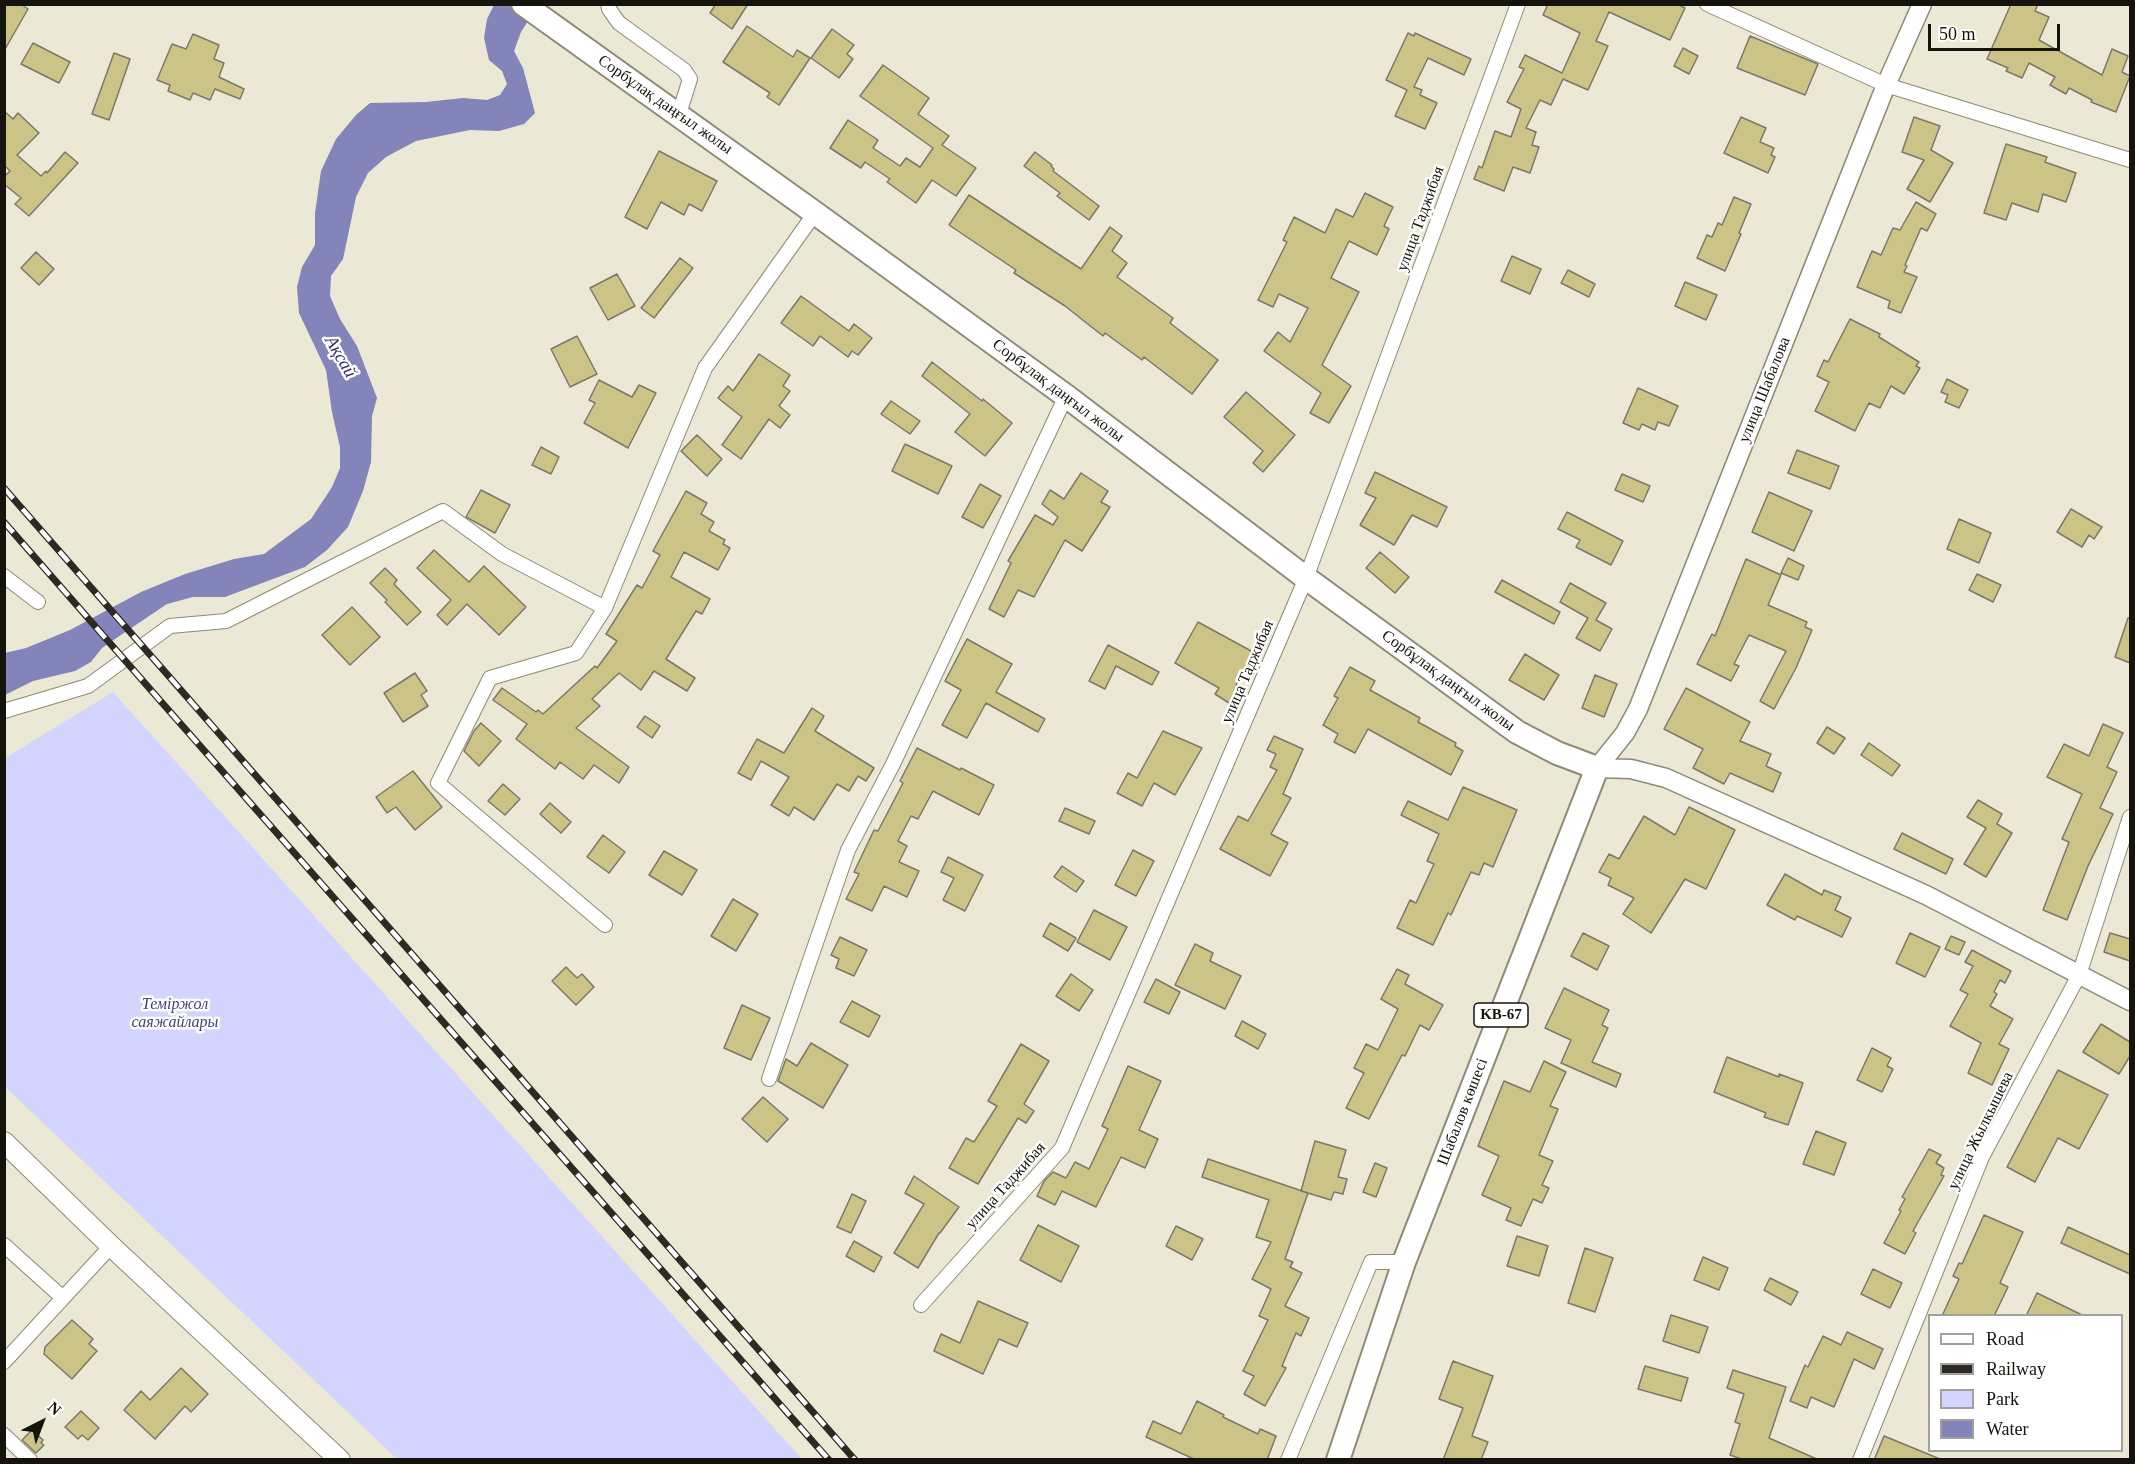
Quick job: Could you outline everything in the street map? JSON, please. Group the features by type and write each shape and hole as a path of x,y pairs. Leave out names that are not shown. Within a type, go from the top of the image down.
{"main road":[{"name":"Сорбұлақ даңғыл жолы","path":"523,4 679,114 1066,396 1306,578 1517,732 1557,753 1597,768"},
{"name":"Шабалов көшесі","path":"1338,1460 1404,1262 1597,768"},
{"path":"4,1142 111,1246 340,1460"}],"street":[{"path":"609,4 609,9 619,23 684,70 690,79 679,114"},
{"name":"улица Таджибая","path":"921,1305 1062,1148 1306,578 1518,4"},
{"path":"1707,4 1886,85 2130,160"},
{"name":"улица Шабалова","path":"1597,768 1625,733 1638,709 1886,85 1922,4"},
{"path":"605,925 438,783 490,678 576,653 605,608 705,368 815,213"},
{"path":"769,1079 848,850 893,764 1066,396"},
{"path":"4,711 88,686 170,626 226,621 443,511 502,554 605,608"},
{"path":"4,576 38,602"},
{"path":"1597,768 1631,769 1666,778 1926,895 2130,1001"},
{"name":"улица Жылкышева","path":"1860,1460 1982,1157 2079,975 2130,817"},
{"path":"4,1245 63,1298"},
{"path":"4,1362 111,1246"},
{"path":"1288,1460 1371,1262 1404,1262"},
{"path":"4,1436 30,1460"}],"green space":[{"name":"Теміржол саяжайлары","path":"113,692 802,1459 397,1459 5,1087 5,758"}],"water":[{"name":"Ақсай","path":"494,5 538,5 521,32 514,51 523,68 535,113 524,124 499,131 470,130 416,141 386,157 368,173 356,197 343,259 331,276 330,296 340,319 357,346 377,398 372,416 371,462 363,491 348,527 327,550 305,567 225,597 193,597 167,604 102,648 91,662 75,671 33,681 5,695 5,653 26,648 70,630 141,592 185,574 234,559 264,554 311,519 332,487 340,468 340,447 326,370 299,313 297,287 302,267 315,245 315,213 321,171 336,139 356,115 370,103 426,102 463,98 487,100 500,95 507,84 502,71 489,60 484,38 487,19"}],"building":[{"path":"4,4 21,4 28,9 4,51"},
{"path":"716,4 748,4 732,29 710,13"},
{"path":"1548,4 1677,4 1685,8 1670,40 1609,12 1596,41 1608,46 1588,90 1563,79 1551,105 1540,100 1526,128 1536,132 1532,145 1539,147 1530,173 1513,167 1504,191 1474,179 1479,166 1482,168 1495,131 1511,137 1521,109 1507,102 1524,69 1519,67 1525,55 1562,73 1580,33 1543,15"},
{"path":"2011,4 2038,4 2035,11 2049,17 2039,40 2102,75 2112,49 2128,56 2122,72 2130,76 2116,112 2091,102 2092,100 2069,88 2066,94 2050,85 2055,77 2029,63 2022,78 2006,71 2008,68 1987,59"},
{"path":"747,26 793,57 797,50 810,58 779,105 767,97 770,93 723,62"},
{"path":"832,29 854,45 847,54 853,59 839,78 811,58"},
{"path":"1408,33 1414,36 1415,33 1471,59 1464,75 1428,58 1414,87 1422,90 1420,95 1437,103 1425,129 1395,116 1407,90 1386,80"},
{"path":"193,34 219,45 214,59 224,63 219,77 244,89 240,99 215,89 210,100 193,93 190,100 168,91 170,85 157,80 172,44 186,49"},
{"path":"1750,36 1818,64 1805,95 1737,68"},
{"path":"33,43 70,62 59,83 21,64"},
{"path":"1683,48 1698,56 1689,74 1674,66"},
{"path":"114,53 130,59 109,120 92,114"},
{"path":"883,65 929,98 918,114 949,136 942,145 976,168 956,196 932,180 916,203 887,182 890,179 865,162 861,168 830,148 848,120 878,140 873,148 900,166 906,158 920,167 933,148 860,96"},
{"path":"4,111 13,119 18,113 39,133 17,155 41,176 46,171 47,173 65,152 78,163 29,216 15,204 21,198 4,184 4,177 10,171 4,168"},
{"path":"1741,117 1766,128 1760,142 1774,148 1771,155 1775,157 1768,173 1724,153"},
{"path":"1914,117 1940,126 1931,150 1953,163 1930,202 1907,189 1924,160 1902,152"},
{"path":"2006,144 2047,157 2045,162 2076,173 2066,202 2043,194 2038,212 2012,203 2006,220 1984,213"},
{"path":"659,151 717,181 702,211 689,204 684,215 661,202 647,229 625,217"},
{"path":"1035,152 1052,165 1053,171 1099,206 1089,220 1057,196 1060,193 1024,166"},
{"path":"1365,193 1393,207 1384,226 1389,229 1377,255 1349,241 1331,278 1359,292 1322,365 1351,386 1329,423 1310,413 1321,393 1264,351 1278,332 1290,342 1308,308 1279,294 1273,307 1258,300 1287,242 1283,240 1294,217 1325,233 1336,209 1353,217"},
{"path":"969,195 1081,269 1110,227 1122,236 1112,251 1127,263 1117,277 1173,318 1170,323 1218,360 1192,394 1144,357 1142,360 1105,333 1103,336 1065,306 1014,273 1016,270 949,225"},
{"path":"1734,197 1751,204 1725,271 1697,258 1707,235 1712,237 1718,223 1722,225"},
{"path":"1916,202 1936,214 1927,231 1921,228 1905,265 1907,266 1904,272 1917,277 1901,313 1888,308 1890,301 1857,287 1872,251 1881,255 1893,228 1900,230"},
{"path":"36,252 54,269 39,285 21,268"},
{"path":"1512,256 1541,269 1530,294 1501,281"},
{"path":"680,258 693,268 654,318 641,308"},
{"path":"1568,270 1595,284 1589,297 1561,283"},
{"path":"617,274 635,306 608,320 590,288"},
{"path":"1685,282 1717,295 1706,320 1675,306"},
{"path":"801,296 849,331 854,324 872,338 858,355 852,351 848,357 820,336 813,346 781,323"},
{"path":"1850,319 1880,334 1879,337 1919,362 1916,366 1920,368 1904,394 1891,386 1880,408 1869,403 1855,431 1815,411 1829,382 1817,376 1824,360 1828,362"},
{"path":"577,336 597,374 570,387 551,349"},
{"path":"759,354 790,375 783,386 790,391 779,406 790,415 780,428 769,419 741,459 722,445 742,417 718,398 728,386 733,391"},
{"path":"932,362 1012,423 985,456 955,432 970,414 922,376"},
{"path":"1947,379 1968,390 1959,408 1945,402 1948,395 1941,392"},
{"path":"599,380 632,397 639,385 656,393 628,448 584,423 595,403 589,400"},
{"path":"1638,388 1678,406 1669,426 1658,422 1655,430 1642,424 1639,430 1623,423"},
{"path":"1246,392 1295,435 1263,472 1253,463 1263,451 1224,417"},
{"path":"891,401 920,421 910,434 881,414"},
{"path":"697,435 722,459 707,476 681,451"},
{"path":"905,444 952,466 938,494 892,471"},
{"path":"541,447 559,457 551,474 532,465"},
{"path":"1797,450 1839,466 1830,489 1788,473"},
{"path":"1375,472 1447,507 1437,527 1412,515 1394,545 1360,525 1376,498 1365,493"},
{"path":"1081,473 1108,491 1101,502 1110,507 1082,551 1065,540 1034,597 1018,590 1004,617 989,609 1011,563 1008,561 1035,515 1053,525 1058,517 1042,504 1050,490 1064,499"},
{"path":"1622,474 1650,486 1643,502 1615,490"},
{"path":"980,484 1001,496 983,528 962,517"},
{"path":"481,490 510,505 495,533 466,517"},
{"path":"686,491 707,503 701,514 714,522 709,531 725,540 723,544 730,548 718,570 684,552 671,577 710,599 702,614 696,611 666,659 695,678 687,691 654,671 641,690 619,673 592,699 600,706 576,728 629,767 619,783 594,765 583,779 560,762 555,769 516,739 527,724 493,700 502,688 536,712 538,710 543,714 595,666 597,668 617,641 606,634 637,585 642,588 660,555 653,551"},
{"path":"1769,492 1812,511 1794,551 1752,532"},
{"path":"2071,509 2102,527 2094,539 2089,535 2082,547 2057,532"},
{"path":"1567,512 1623,541 1611,565 1576,547 1580,540 1558,529"},
{"path":"1959,519 1991,533 1979,563 1947,549"},
{"path":"434,550 469,582 484,566 526,607 499,635 467,604 447,625 437,615 451,600 417,568"},
{"path":"1380,552 1409,577 1395,593 1366,568"},
{"path":"1788,558 1804,566 1798,580 1781,573"},
{"path":"1746,559 1781,575 1768,605 1807,622 1805,627 1812,630 1796,668 1774,709 1760,701 1786,651 1749,635 1734,664 1739,666 1731,681 1697,664 1712,634 1715,636"},
{"path":"385,568 397,580 394,584 421,612 407,625 370,583"},
{"path":"1977,574 2001,585 1993,602 1969,590"},
{"path":"1502,580 1560,612 1554,624 1495,592"},
{"path":"1570,583 1606,603 1596,620 1612,629 1600,651 1576,638 1588,618 1560,602"},
{"path":"352,607 380,637 350,665 322,635"},
{"path":"2128,618 2130,618 2130,663 2115,657"},
{"path":"1198,622 1253,652 1236,685 1240,687 1229,703 1215,694 1219,688 1175,663"},
{"path":"967,639 1012,664 996,692 1045,719 1038,732 986,703 967,738 942,725 961,690 945,681"},
{"path":"1108,645 1159,672 1152,685 1116,666 1105,689 1089,681"},
{"path":"1525,654 1559,675 1544,700 1509,680"},
{"path":"1350,667 1375,681 1370,690 1420,718 1418,722 1456,743 1455,746 1463,751 1451,775 1368,729 1355,753 1334,742 1338,734 1323,725 1338,698 1334,696"},
{"path":"415,673 427,691 421,695 428,706 403,722 384,693"},
{"path":"1595,675 1617,684 1604,717 1582,708"},
{"path":"1686,688 1750,722 1740,741 1771,754 1766,766 1781,773 1773,792 1730,773 1724,784 1693,768 1703,749 1664,729"},
{"path":"812,708 824,716 815,731 874,768 866,781 858,776 849,791 837,784 814,820 794,807 789,816 771,805 789,777 761,761 751,780 738,773 757,739 784,753"},
{"path":"645,716 660,726 652,738 637,727"},
{"path":"481,723 501,741 479,766 464,751 474,731"},
{"path":"2103,724 2123,733 2107,767 2117,772 2100,808 2113,814 2088,866 2067,920 2043,910 2069,842 2062,839 2082,794 2047,777 2064,744 2089,756"},
{"path":"1827,727 1845,738 1834,754 1817,743"},
{"path":"1163,731 1202,748 1175,795 1154,783 1142,806 1117,793 1128,773 1137,778"},
{"path":"1274,736 1303,749 1283,794 1291,798 1271,834 1288,843 1270,876 1220,849 1238,816 1248,821 1277,770 1270,767 1276,754 1267,750"},
{"path":"1869,743 1900,765 1892,776 1861,755"},
{"path":"917,748 994,785 979,815 933,791 918,819 911,816 898,841 907,846 899,862 919,871 907,897 884,886 872,911 846,899 859,874 854,872 874,830 878,831 903,783 900,781"},
{"path":"413,771 442,807 415,830 396,807 387,813 376,797"},
{"path":"503,784 520,799 505,815 488,801"},
{"path":"1463,787 1517,810 1493,867 1484,863 1479,875 1471,872 1451,915 1448,913 1433,945 1397,928 1410,900 1416,903 1434,864 1427,861 1439,834 1401,815 1408,801 1448,820"},
{"path":"1978,800 2002,814 1997,824 2012,833 1986,877 1964,864 1986,828 1967,817"},
{"path":"550,803 571,822 561,833 540,814"},
{"path":"1689,807 1735,830 1706,889 1685,879 1651,933 1623,914 1634,898 1608,885 1611,878 1599,872 1609,854 1619,859 1644,816 1675,835"},
{"path":"1065,808 1095,821 1089,834 1059,821"},
{"path":"1902,833 1953,859 1946,874 1894,849"},
{"path":"603,835 625,852 609,873 587,857"},
{"path":"1133,850 1154,861 1136,896 1115,885"},
{"path":"664,851 697,870 682,895 649,875"},
{"path":"948,857 983,875 965,911 943,900 954,878 941,872"},
{"path":"1062,866 1084,881 1076,892 1054,877"},
{"path":"1785,874 1822,895 1824,890 1841,897 1835,910 1851,918 1842,937 1797,916 1795,920 1767,905"},
{"path":"733,899 758,914 736,951 711,936"},
{"path":"1094,910 1127,927 1110,960 1077,942"},
{"path":"1050,923 1076,938 1068,951 1043,936"},
{"path":"1583,933 1609,946 1597,970 1571,956"},
{"path":"1910,933 1940,947 1925,977 1896,963"},
{"path":"2110,933 2130,939 2130,961 2104,952"},
{"path":"1951,936 1965,942 1959,955 1945,949"},
{"path":"840,937 867,950 854,976 836,968 839,959 831,955"},
{"path":"1195,944 1213,953 1210,961 1241,976 1225,1009 1175,985"},
{"path":"1972,950 2011,971 2005,983 2000,980 1994,992 1997,994 1990,1006 2013,1019 1999,1044 2009,1049 1992,1085 1968,1073 1981,1043 1950,1026 1968,994 1960,990 1973,966 1965,962"},
{"path":"566,967 577,978 582,974 594,987 576,1005 552,981"},
{"path":"1397,969 1409,975 1405,984 1443,1005 1429,1030 1420,1025 1369,1119 1346,1108 1364,1073 1354,1068 1366,1044 1378,1050 1398,1009 1381,999"},
{"path":"1071,974 1093,990 1079,1011 1056,996"},
{"path":"1156,979 1180,992 1169,1014 1144,1002"},
{"path":"1564,988 1609,1010 1602,1025 1608,1028 1592,1062 1621,1074 1616,1087 1561,1063 1571,1040 1545,1028"},
{"path":"852,1001 880,1016 869,1037 840,1022"},
{"path":"742,1005 770,1018 751,1060 724,1048"},
{"path":"1242,1021 1266,1034 1258,1049 1235,1036"},
{"path":"2101,1024 2130,1042 2130,1056 2119,1074 2083,1052"},
{"path":"811,1043 848,1065 823,1108 778,1081 786,1059 797,1066"},
{"path":"1021,1044 1049,1061 1024,1104 1034,1111 1026,1123 1018,1118 978,1184 949,1168 966,1138 974,1142 997,1106 988,1101"},
{"path":"1872,1048 1891,1058 1887,1066 1893,1069 1882,1092 1857,1080"},
{"path":"1727,1057 1779,1077 1779,1074 1803,1083 1788,1125 1764,1117 1766,1113 1714,1092"},
{"path":"1544,1061 1566,1072 1550,1106 1558,1109 1539,1155 1553,1161 1542,1185 1549,1188 1542,1203 1533,1199 1521,1226 1506,1220 1511,1208 1482,1195 1499,1156 1478,1146 1504,1081 1530,1092"},
{"path":"1128,1066 1161,1081 1139,1130 1158,1139 1145,1168 1121,1157 1096,1207 1062,1191 1055,1205 1037,1196 1044,1181 1053,1172 1066,1178 1075,1162 1089,1169 1108,1129 1102,1126"},
{"path":"2058,1070 2108,1095 2079,1149 2058,1138 2035,1182 2007,1167"},
{"path":"763,1097 788,1119 767,1142 742,1119"},
{"path":"1816,1131 1846,1143 1834,1175 1803,1164"},
{"path":"1315,1141 1346,1150 1338,1177 1347,1179 1343,1194 1334,1192 1331,1200 1301,1191"},
{"path":"1929,1149 1941,1155 1936,1163 1944,1168 1941,1175 1944,1176 1913,1231 1916,1233 1905,1254 1884,1243 1901,1211 1899,1210 1905,1199 1902,1197"},
{"path":"1208,1159 1308,1193 1285,1259 1293,1262 1290,1267 1302,1273 1285,1306 1309,1318 1301,1336 1296,1333 1282,1366 1286,1368 1265,1406 1244,1394 1254,1376 1243,1371 1268,1320 1259,1316 1271,1289 1252,1279 1271,1242 1256,1237 1269,1200 1202,1177"},
{"path":"1375,1163 1387,1168 1376,1197 1363,1192"},
{"path":"914,1176 959,1207 939,1233 918,1268 894,1253 924,1204 905,1193"},
{"path":"852,1194 866,1201 851,1233 837,1227"},
{"path":"1984,1215 2023,1232 2000,1283 2008,1287 1995,1314 1943,1314 1959,1279 1953,1276 1959,1263 1962,1264"},
{"path":"1038,1225 1079,1246 1061,1282 1020,1260"},
{"path":"1176,1226 1203,1239 1192,1260 1166,1246"},
{"path":"2068,1227 2130,1255 2130,1274 2061,1243"},
{"path":"1517,1236 1548,1246 1539,1276 1507,1266"},
{"path":"854,1241 882,1257 874,1272 846,1256"},
{"path":"1585,1248 1613,1258 1595,1312 1568,1303"},
{"path":"1703,1257 1728,1268 1719,1290 1694,1280"},
{"path":"1873,1269 1902,1283 1890,1308 1861,1294"},
{"path":"1770,1278 1798,1292 1791,1305 1764,1290"},
{"path":"2037,1293 2080,1314 2027,1314"},
{"path":"978,1301 1028,1323 1017,1347 999,1339 983,1374 934,1351 941,1334 960,1343"},
{"path":"1671,1315 1708,1327 1699,1353 1663,1341"},
{"path":"72,1320 93,1339 89,1344 97,1351 72,1379 44,1354 45,1347"},
{"path":"1847,1332 1883,1349 1874,1369 1854,1359 1834,1407 1811,1397 1807,1408 1790,1401 1805,1365 1808,1367 1823,1336 1841,1345"},
{"path":"1453,1361 1493,1376 1472,1436 1488,1442 1481,1460 1443,1460 1463,1408 1439,1399"},
{"path":"1645,1366 1688,1378 1681,1401 1638,1389"},
{"path":"181,1368 208,1394 191,1412 185,1406 155,1439 124,1410 141,1391 150,1400"},
{"path":"1733,1370 1786,1387 1769,1438 1819,1460 1744,1460 1730,1455 1740,1424 1735,1422 1744,1394 1727,1388"},
{"path":"1197,1401 1258,1434 1260,1429 1276,1436 1267,1460 1196,1460 1146,1437 1153,1421 1181,1434"},
{"path":"81,1411 99,1428 88,1440 82,1435 78,1439 65,1427"},
{"path":"32,1430 43,1440 41,1443 44,1445 36,1453 22,1440"},
{"path":"1884,1436 1940,1459 1940,1460 1874,1460"}],"railway":[{"path":"4,488 855,1460"},
{"path":"4,522 829,1460"}]}
